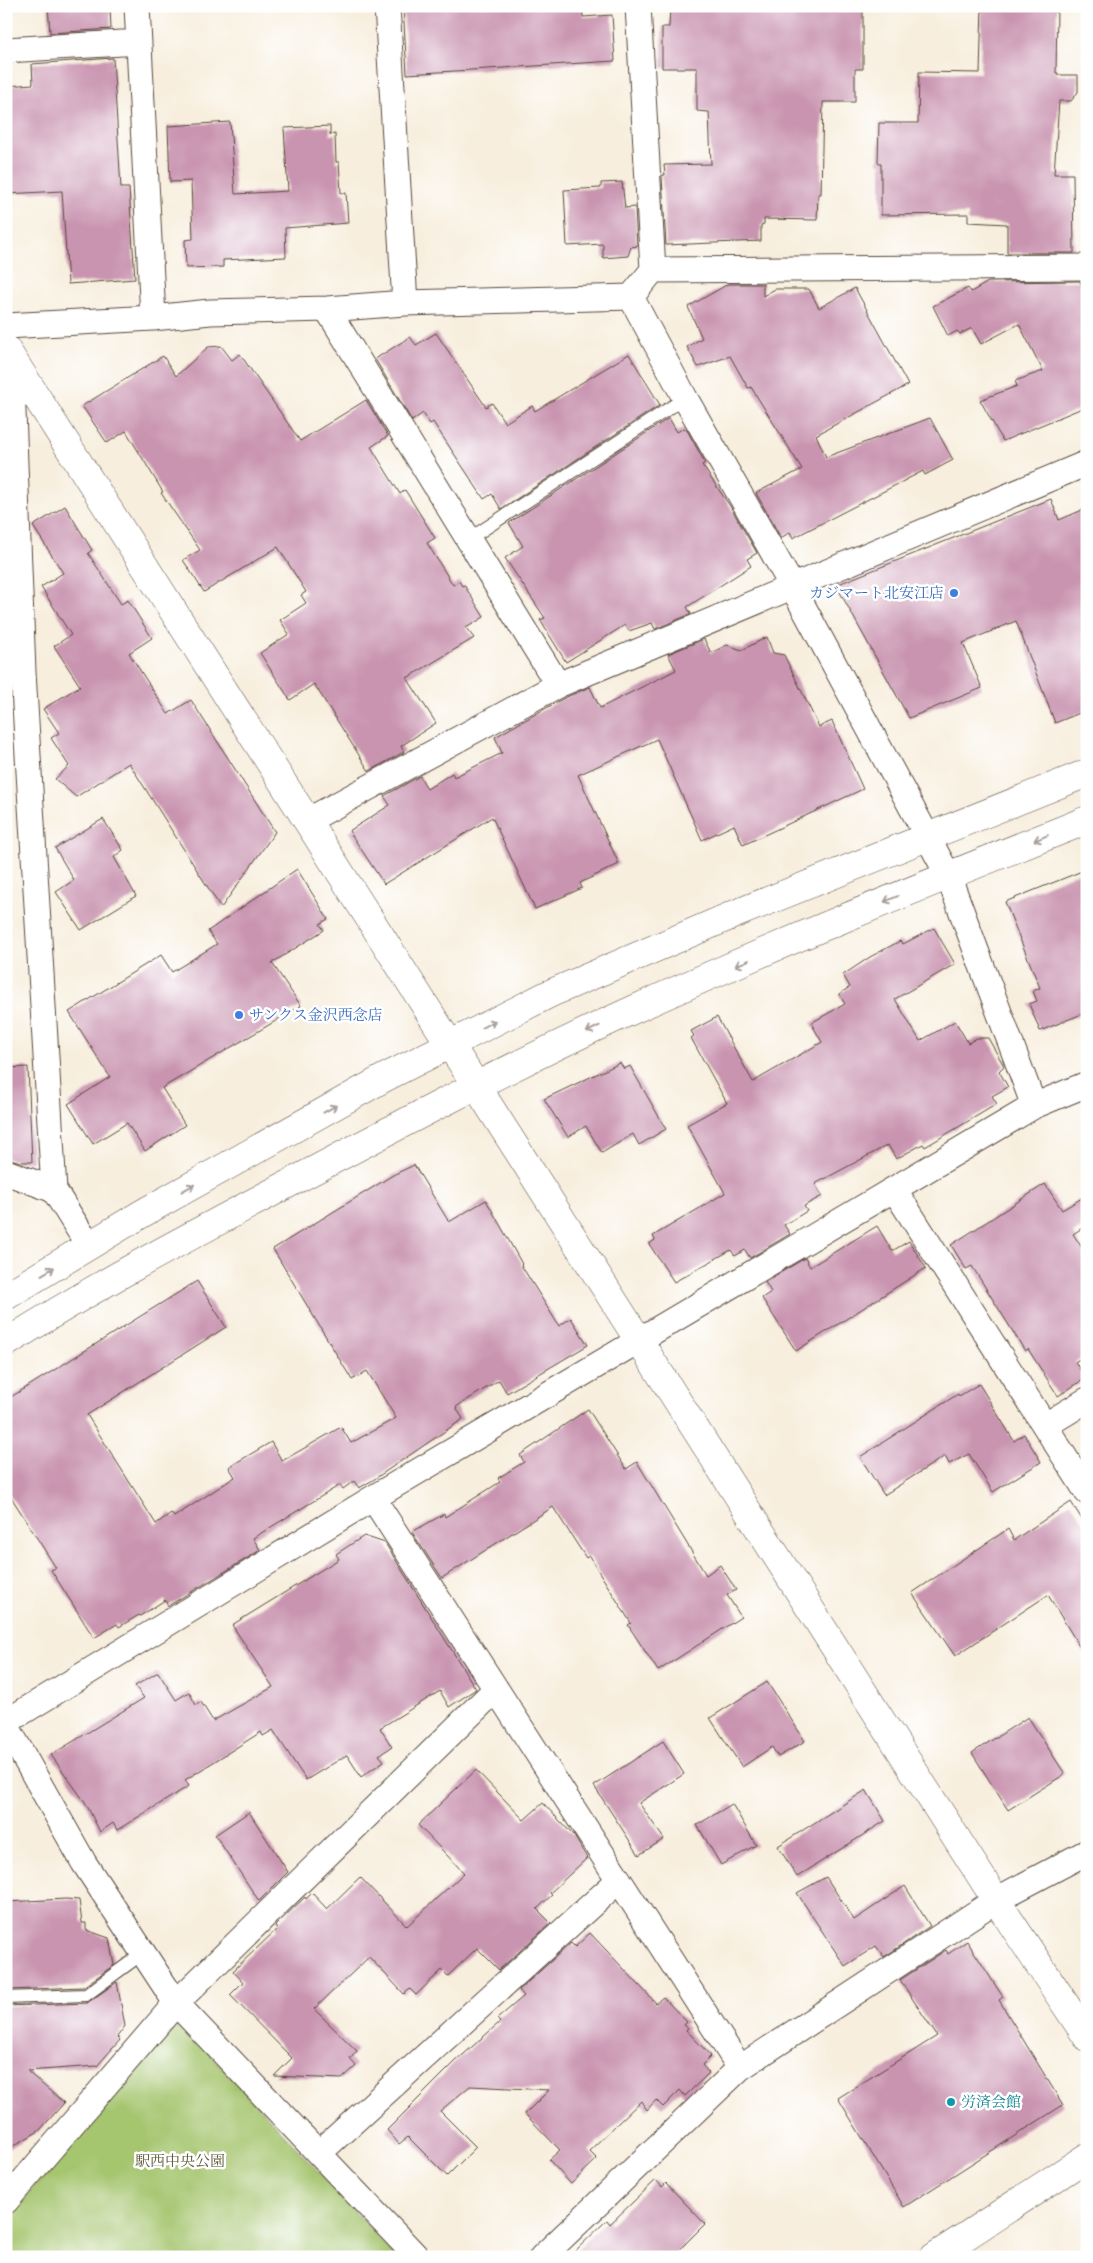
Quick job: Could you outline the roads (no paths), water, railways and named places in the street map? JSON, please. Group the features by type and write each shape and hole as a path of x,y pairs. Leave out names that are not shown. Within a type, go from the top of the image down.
{"street":[{"path":"136,6 153,318"},
{"path":"387,6 405,302"},
{"path":"6,326 153,318 210,312 327,309 405,302 631,297 653,270 638,6"},
{"path":"6,50 139,42"},
{"path":"653,270 1087,267"},
{"path":"631,297 685,398 792,586 948,875 1034,1106"},
{"path":"327,309 558,685"},
{"path":"9,354 996,1900 1087,2037"},
{"path":"9,354 24,682 54,1190 89,1246"},
{"path":"307,821 558,685 1087,462"},
{"path":"6,1296 143,1213 384,1078 567,986 735,914 1087,774"},
{"path":"6,1343 68,1304 174,1244 476,1085 626,1013 948,875 1087,820"},
{"path":"417,2257 176,2003 84,1863 6,1723 373,1498 638,1340 1034,1106 1087,1084"},
{"path":"6,1172 54,1190"},
{"path":"894,1189 1087,1492"},
{"path":"1046,1425 1087,1400"},
{"path":"373,1498 740,2068"},
{"path":"6,2201 176,2003 496,1690"},
{"path":"542,2257 740,2068 996,1900 1087,1852"},
{"path":"319,2153 619,1880"},
{"path":"934,2257 1087,2157"}],"lane":[{"path":"469,539 685,398"},
{"path":"6,1998 86,1995 143,1952"}],"place":[{"name":"カジマート北安江店","path":"954,593"},
{"name":"サンクス金沢西念店","path":"239,1015"},
{"name":"労済会館","path":"951,2102"}],"park label":[{"name":"駅西中央公園","path":"180,2161"}]}
